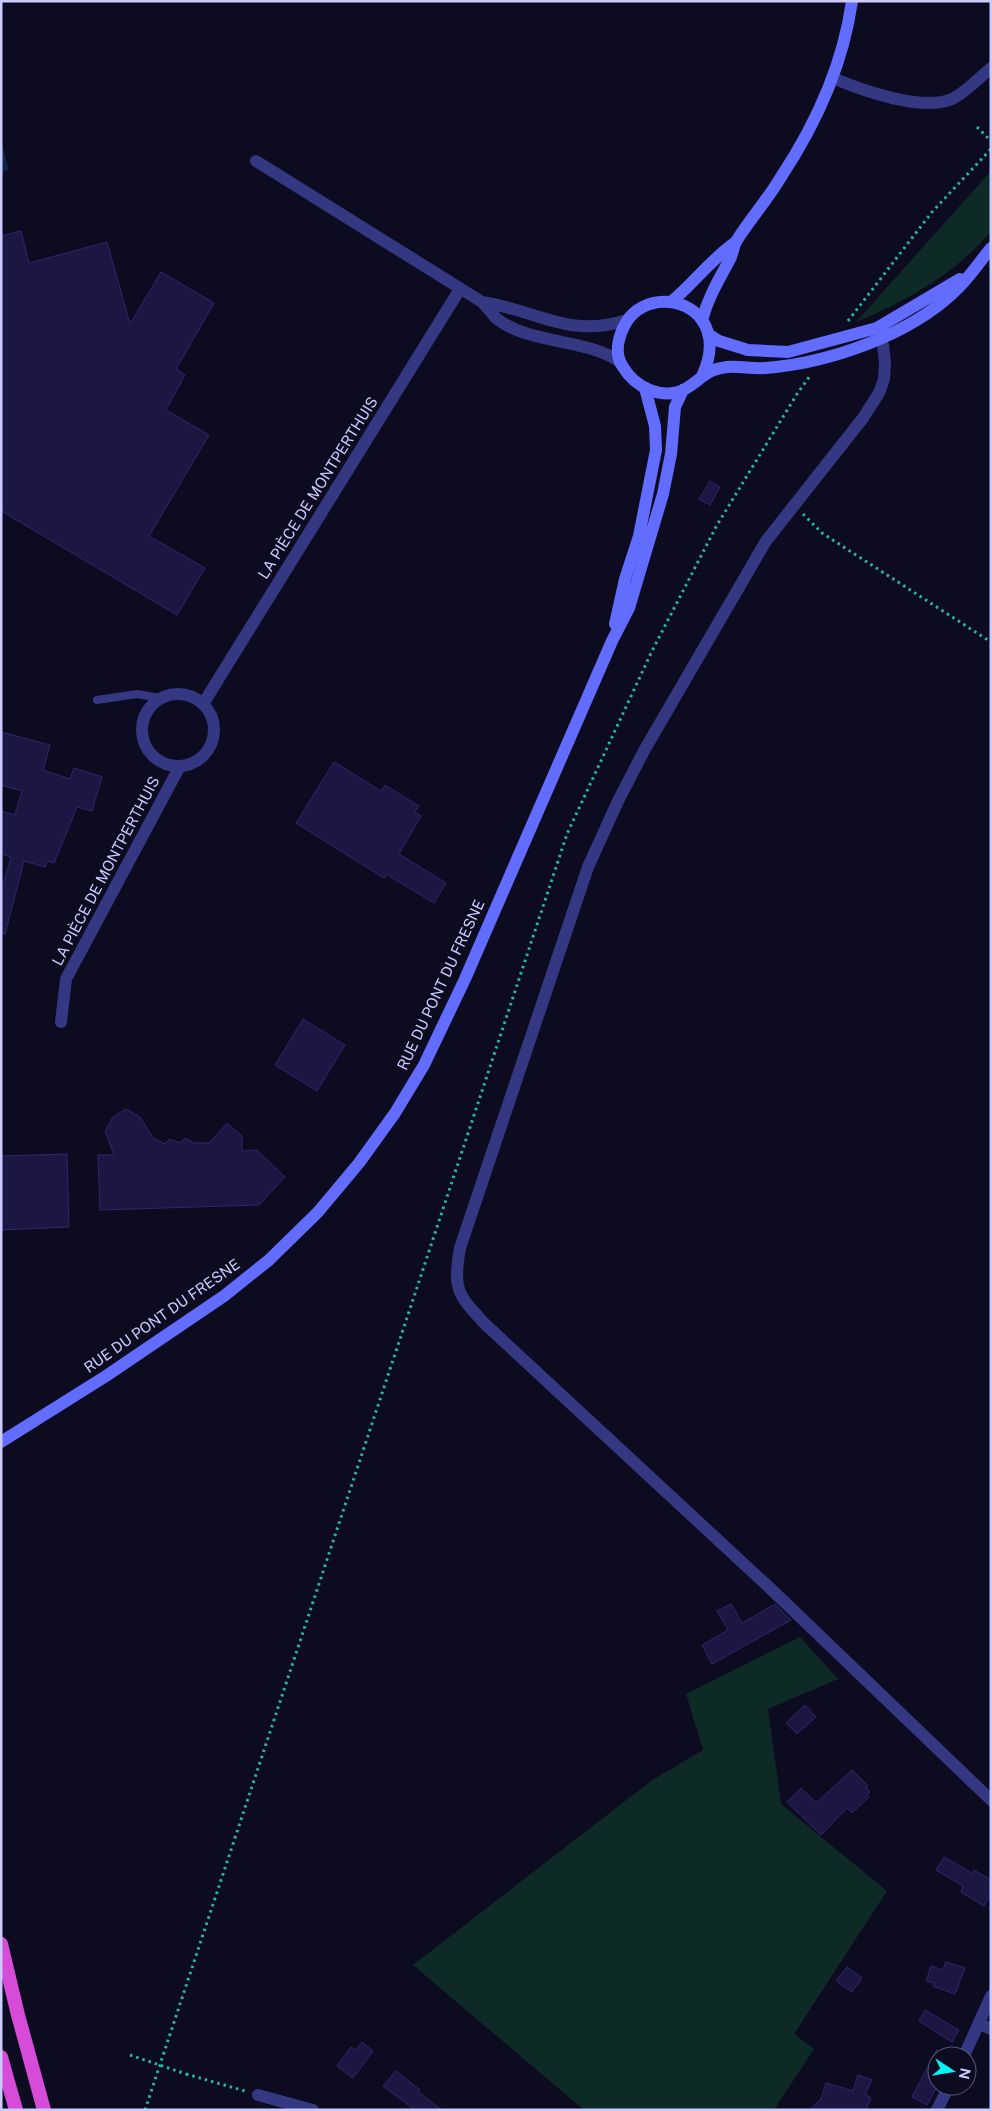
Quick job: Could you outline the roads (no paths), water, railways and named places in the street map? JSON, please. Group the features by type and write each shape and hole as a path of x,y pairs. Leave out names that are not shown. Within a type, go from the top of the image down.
{"highway":[{"path":"1,1944 44,2110"},
{"path":"1,2057 16,2110"}],"main road":[{"path":"702,320 707,302 730,259 736,242 781,178 817,115 844,41 852,1"},
{"path":"671,302 718,254 736,242"},
{"path":"703,374 728,367 762,368 787,366 820,359 879,333 973,270 991,248"},
{"path":"671,302 688,308 702,320 708,334 709,360 703,374 692,385 683,390 659,393 645,388 635,381 620,362 618,343 628,320 636,310 646,304 671,302"},
{"path":"708,334 719,341 748,350 788,352 879,333"},
{"name":"RUE DU PONT DU FRESNE","path":"612,641 625,579 639,536 656,450 655,426 645,388"},
{"name":"RUE DU PONT DU FRESNE","path":"1,1442 106,1376 224,1296 283,1246 318,1212 359,1163 395,1113 424,1065 465,979 628,608 664,494 671,454 672,425 675,408 683,390"}],"street":[{"path":"832,78 898,99 929,103 951,99 991,68"},
{"path":"256,161 482,302 498,319 518,329 560,342 596,350 610,355 620,362"},
{"name":"LA PIÈCE DE MONTPERTHUIS","path":"160,698 150,706 144,716 143,740 148,751 157,760 168,765 180,766 191,764 202,757 209,748 213,737 212,719 203,704 460,289"},
{"path":"482,302 504,305 531,316 564,325 601,327 628,320"},
{"path":"879,333 885,362 884,379 879,393 863,418 766,541 645,749 618,801 588,867 460,1248 456,1274 461,1299 485,1324 773,1591 991,1800"},
{"path":"160,698 170,694 182,694 193,697 203,704"},
{"name":"LA PIÈCE DE MONTPERTHUIS","path":"61,1022 66,979 180,766"},
{"path":"971,2046 985,2027 991,1996"},
{"path":"258,2095 313,2110"},
{"path":"937,2110 944,2096"}],"lane":[{"path":"97,700 137,694 160,698"}],"water":[{"path":"1,140 9,170 1,172"}]}
